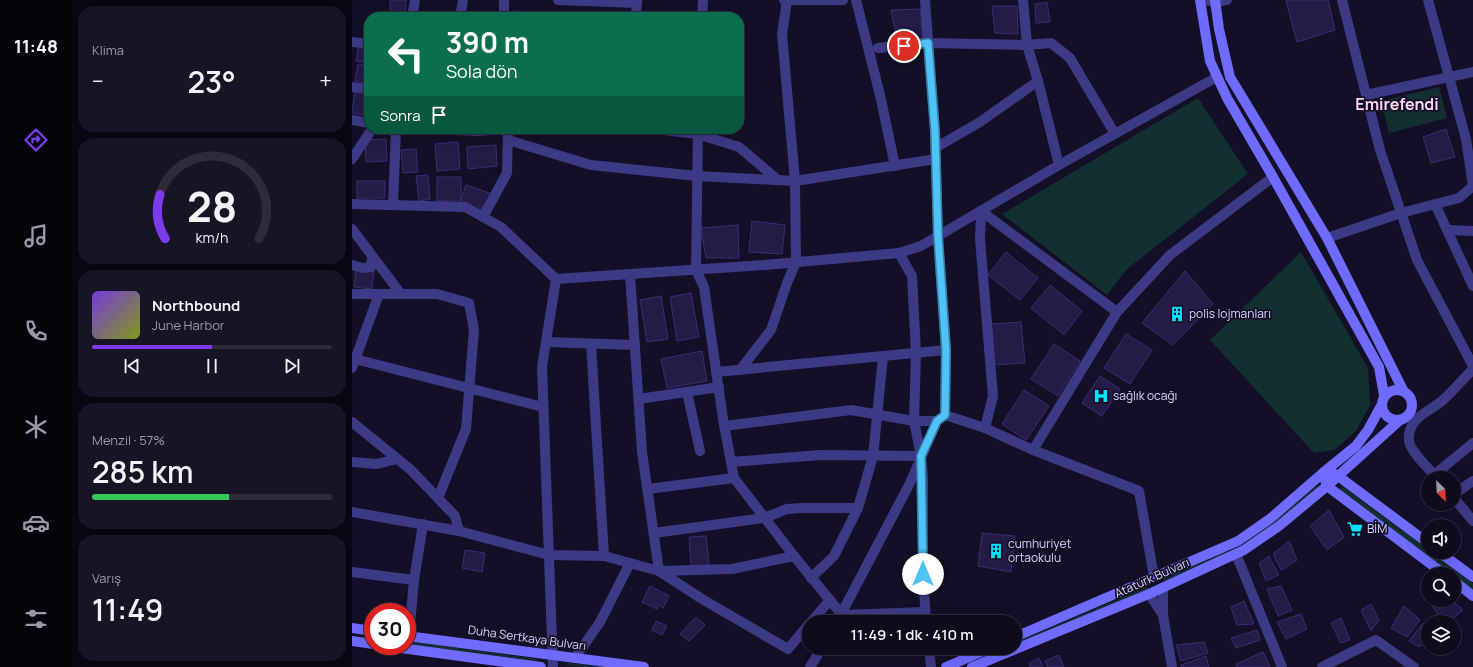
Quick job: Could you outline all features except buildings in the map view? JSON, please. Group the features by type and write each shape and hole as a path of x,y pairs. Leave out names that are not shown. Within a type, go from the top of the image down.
{"main road":[{"path":"1022,634 1231,544 1271,518 1356,446 1368,430 1382,406 1384,396 1379,368 1273,177 1227,98 1217,77 1210,61 1200,0"},
{"path":"1212,1 1230,77 1327,238 1403,390"},
{"path":"1382,406 1384,414 1391,419 1400,420 1414,415 1412,400 1409,394 1403,390 1393,389 1384,396"},
{"name":"Atatürk Bulvarı","path":"972,667 1150,594 1236,554 1279,526 1327,486 1400,420"},
{"path":"1324,472 1333,473 1338,476 1421,538"},
{"path":"1324,472 1327,486 1435,567"},
{"path":"1231,544 1236,554"},
{"path":"1448,559 1473,578"},
{"path":"1154,577 1163,588"},
{"path":"1150,594 1154,577"},
{"path":"1461,587 1473,596"},
{"path":"352,628 364,630"},
{"name":"Duha Sertkaya Bulvarı","path":"416,637 644,667"},
{"path":"352,642 364,643"},
{"path":"416,650 541,667"},
{"path":"946,667 974,655"}],"street":[{"path":"413,12 415,0"},
{"path":"461,12 463,0"},
{"path":"504,0 504,12"},
{"path":"558,0 637,2 636,12"},
{"path":"702,12 703,0"},
{"path":"740,370 771,330 787,283 796,262 795,181 782,34 785,0 842,0"},
{"path":"856,0 880,95 895,166"},
{"path":"841,615 906,490 921,456 941,418 946,350 938,236 936,159 925,0"},
{"path":"1023,0 1026,45 1038,81 1058,165"},
{"path":"1212,1 1227,0"},
{"path":"1342,0 1380,150 1417,260 1473,368 1442,402 1414,415 1409,442 1419,458 1431,471"},
{"path":"1327,238 1401,214 1459,198 1473,186 1466,139 1428,0"},
{"path":"352,42 364,43"},
{"path":"878,48 928,43 1026,45 1051,43 1070,58 1114,134"},
{"path":"1366,95 1473,72"},
{"path":"352,204 465,207 501,227 556,279 696,270 899,252 921,246 1058,165 1217,77"},
{"path":"935,148 980,122 1038,81"},
{"path":"352,87 364,88"},
{"path":"352,120 364,122"},
{"path":"352,159 369,134"},
{"path":"394,205 396,134"},
{"path":"483,217 507,173 507,134"},
{"path":"698,134 696,270 704,287 724,426 734,478 811,578 830,600 838,615"},
{"path":"703,134 739,147 778,180"},
{"path":"508,140 591,165 697,176 795,181 936,159"},
{"path":"1033,450 1117,312 1170,255 1273,177"},
{"path":"1435,204 1473,286"},
{"path":"981,211 1117,312"},
{"path":"981,211 980,239 993,396 985,428"},
{"path":"352,229 401,294"},
{"path":"1447,230 1473,231"},
{"path":"899,252 912,276 916,353 914,420 921,456 925,615"},
{"path":"352,265 363,268 371,267 372,256"},
{"path":"630,274 642,452 659,571"},
{"path":"554,667 542,367 556,279"},
{"path":"352,294 437,294 469,303 474,330 466,429 438,498"},
{"path":"379,294 354,364 543,407"},
{"path":"546,342 635,345"},
{"path":"591,344 604,556"},
{"path":"716,372 946,350"},
{"path":"811,578 834,556 858,508 873,456 884,357"},
{"path":"639,399 719,388"},
{"path":"687,392 700,451"},
{"path":"724,426 851,410 914,420 941,418 985,428 1033,450 1139,491 1154,577"},
{"path":"352,422 411,470 455,516 459,531"},
{"path":"1441,471 1473,443"},
{"path":"731,462 820,455 921,456"},
{"path":"352,462 377,464 397,459"},
{"path":"648,489 734,478"},
{"path":"1461,489 1473,481"},
{"path":"1461,506 1473,521"},
{"path":"654,533 764,518 787,509 858,508"},
{"path":"352,512 459,531 549,555 604,556 659,571 702,599 788,648 802,632"},
{"path":"412,603 424,524"},
{"path":"1236,554 1282,667"},
{"path":"659,571 732,568 794,556"},
{"path":"575,658 600,622 630,563"},
{"path":"352,572 414,580"},
{"path":"1163,588 1163,615 1172,667"},
{"path":"1150,594 1163,615"},
{"path":"817,615 830,600"},
{"path":"1322,667 1376,640 1414,667"},
{"path":"810,667 818,655"},
{"path":"930,655 931,667"}],"green space":[{"path":"1439,87 1447,118 1389,133 1381,101"},
{"path":"1198,98 1248,174 1126,270 1107,295 1002,214"},
{"path":"1301,252 1368,368 1370,405 1356,431 1334,450 1314,453 1210,340"},
{"path":"1316,486 1318,488 1277,522 1247,543 1246,542 1275,521"},
{"path":"1343,487 1421,545 1421,551 1340,491"},
{"path":"1224,552 1225,555 1164,581 1164,579"},
{"path":"1432,559 1439,559 1450,567 1443,567"},
{"path":"1461,575 1473,584 1473,590 1461,581"},
{"path":"1147,587 1148,589 1022,643 1022,640"},
{"path":"416,642 536,659 537,661 416,645"},
{"path":"567,663 604,667 584,667 567,665"}],"place":[{"name":"polis lojmanları","path":"1177,314"},
{"name":"sağlık ocağı","path":"1101,396"},
{"name":"BİM","path":"1355,529"},
{"name":"cumhuriyet ortaokulu","path":"996,551"}],"district":[{"name":"Emirefendi","path":"1397,104"}],"route":[{"path":"904,46 928,43 935,131 938,236 946,350 945,415 937,421 921,456 923,477 923,574"}]}
